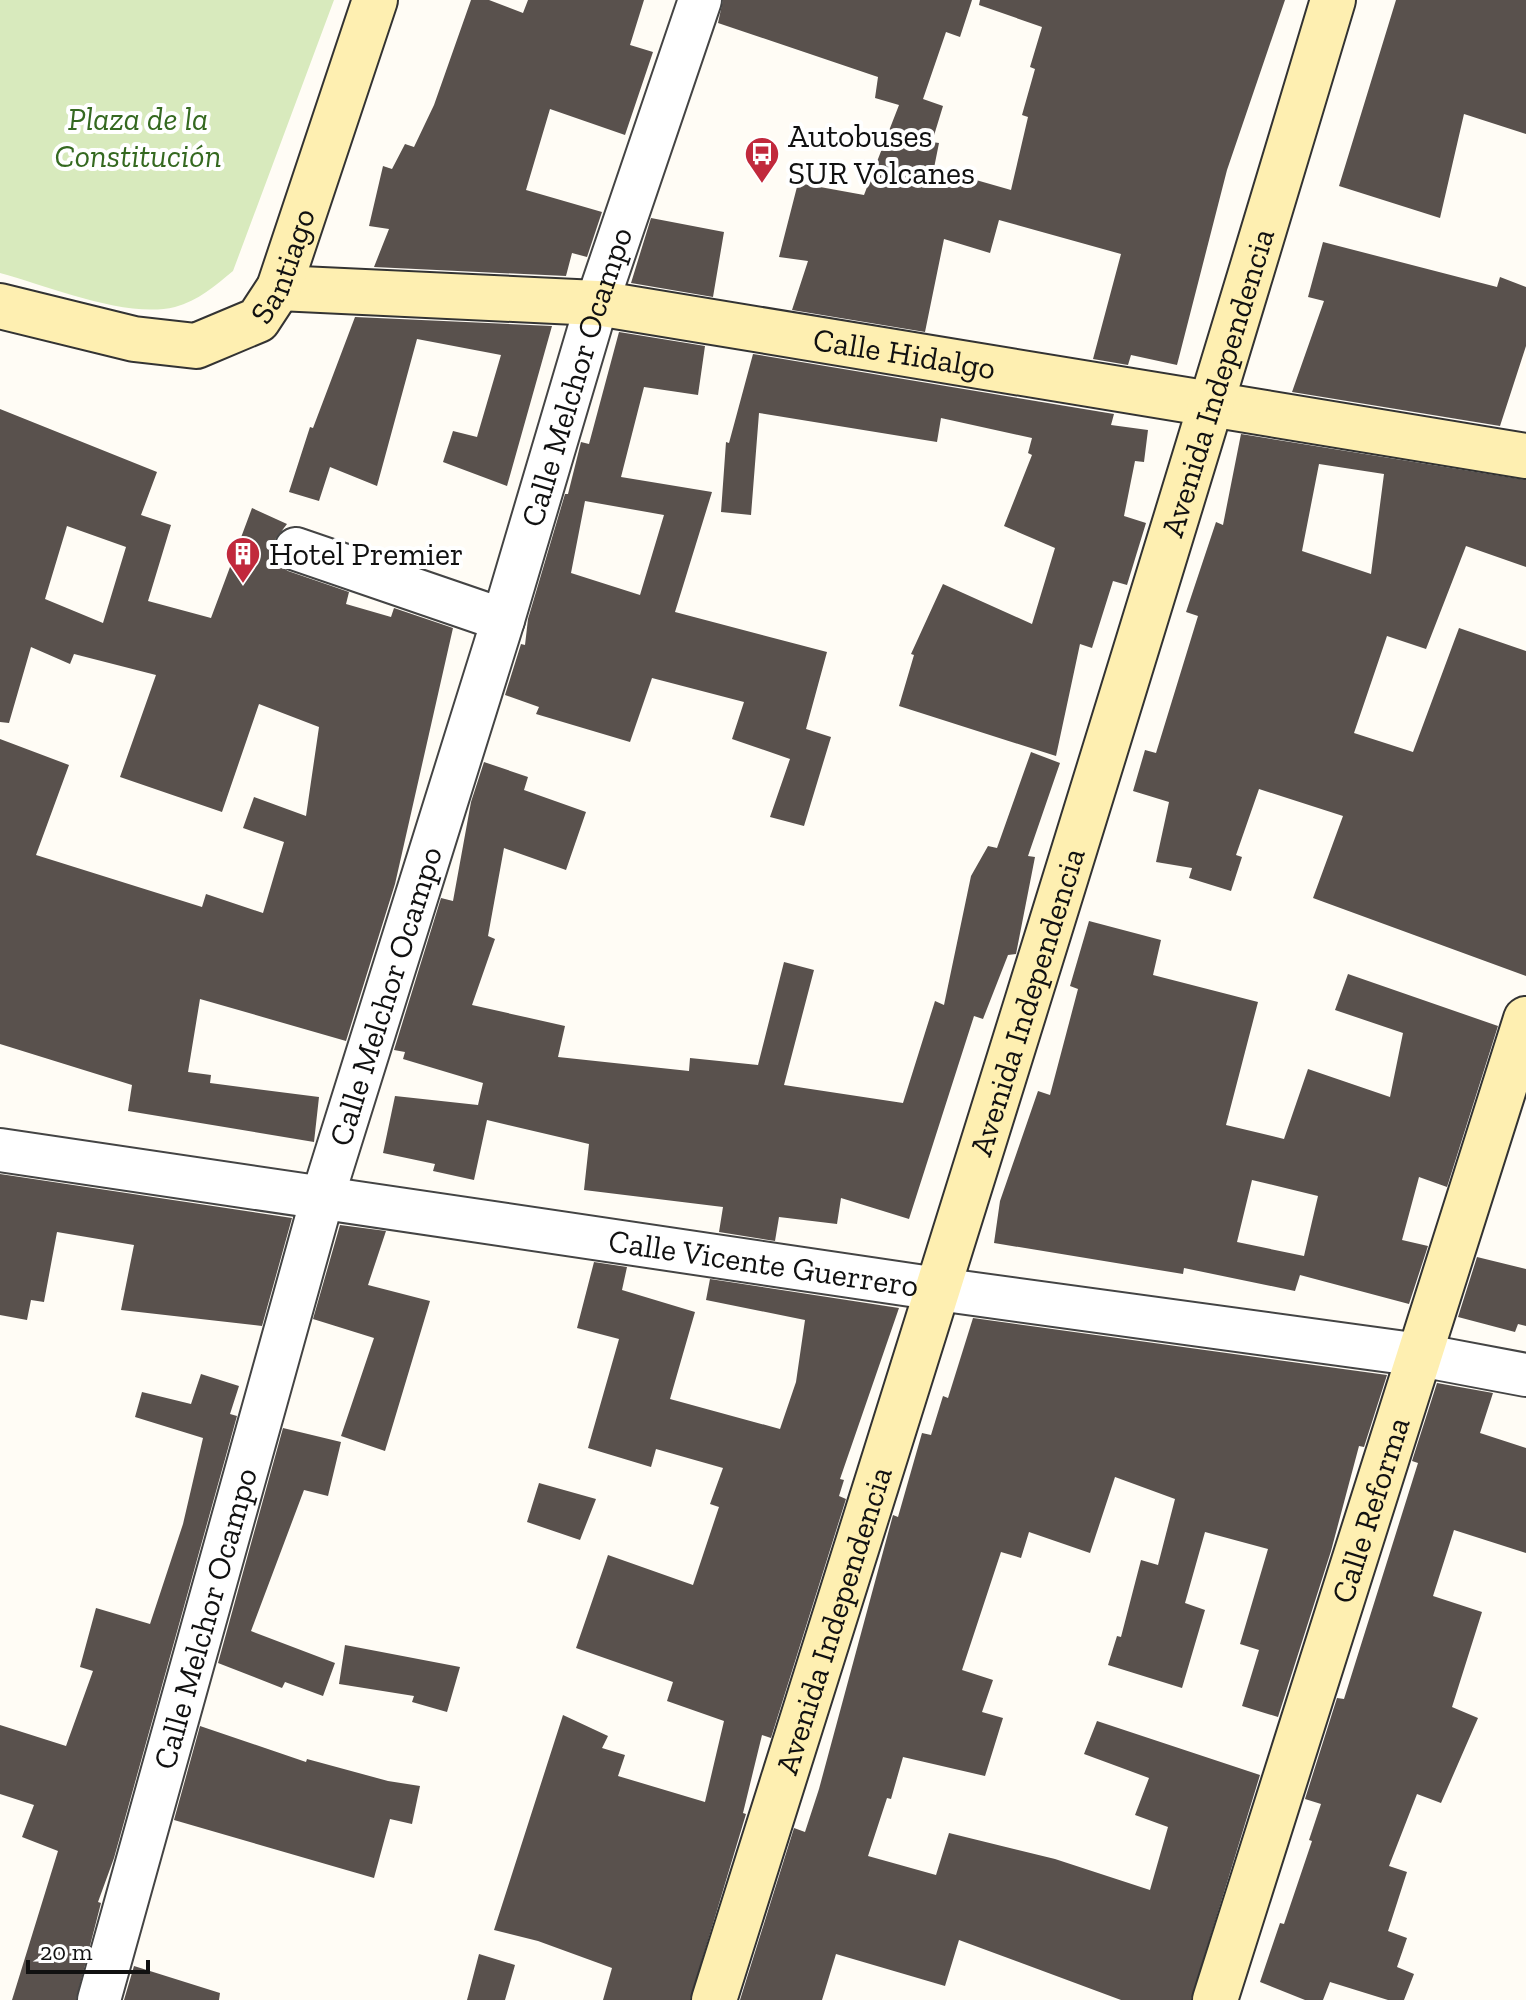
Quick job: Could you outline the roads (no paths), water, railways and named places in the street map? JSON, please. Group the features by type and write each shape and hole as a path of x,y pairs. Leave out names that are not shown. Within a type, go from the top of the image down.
{"street":[{"name":"Santiago","path":"3,309 134,339 196,346 258,320 279,288 375,0"},
{"name":"Calle Melchor Ocampo","path":"99,2000 322,1199 503,620 597,303 700,0"},
{"name":"Avenida Independencia","path":"714,2000 1212,404 1333,0"},
{"name":"Calle Hidalgo","path":"279,288 597,303 1526,456"},
{"path":"296,549 503,620"},
{"name":"Calle Reforma","path":"1215,2000 1526,1019"},
{"name":"Calle Vicente Guerrero","path":"0,1150 938,1289 1420,1355 1526,1375"}],"place":[{"name":"Autobuses SUR Volcanes","path":"762,185"},
{"name":"Hotel Premier","path":"243,585"}],"park label":[{"name":"Plaza de la Constitución","path":"138,138"}]}
